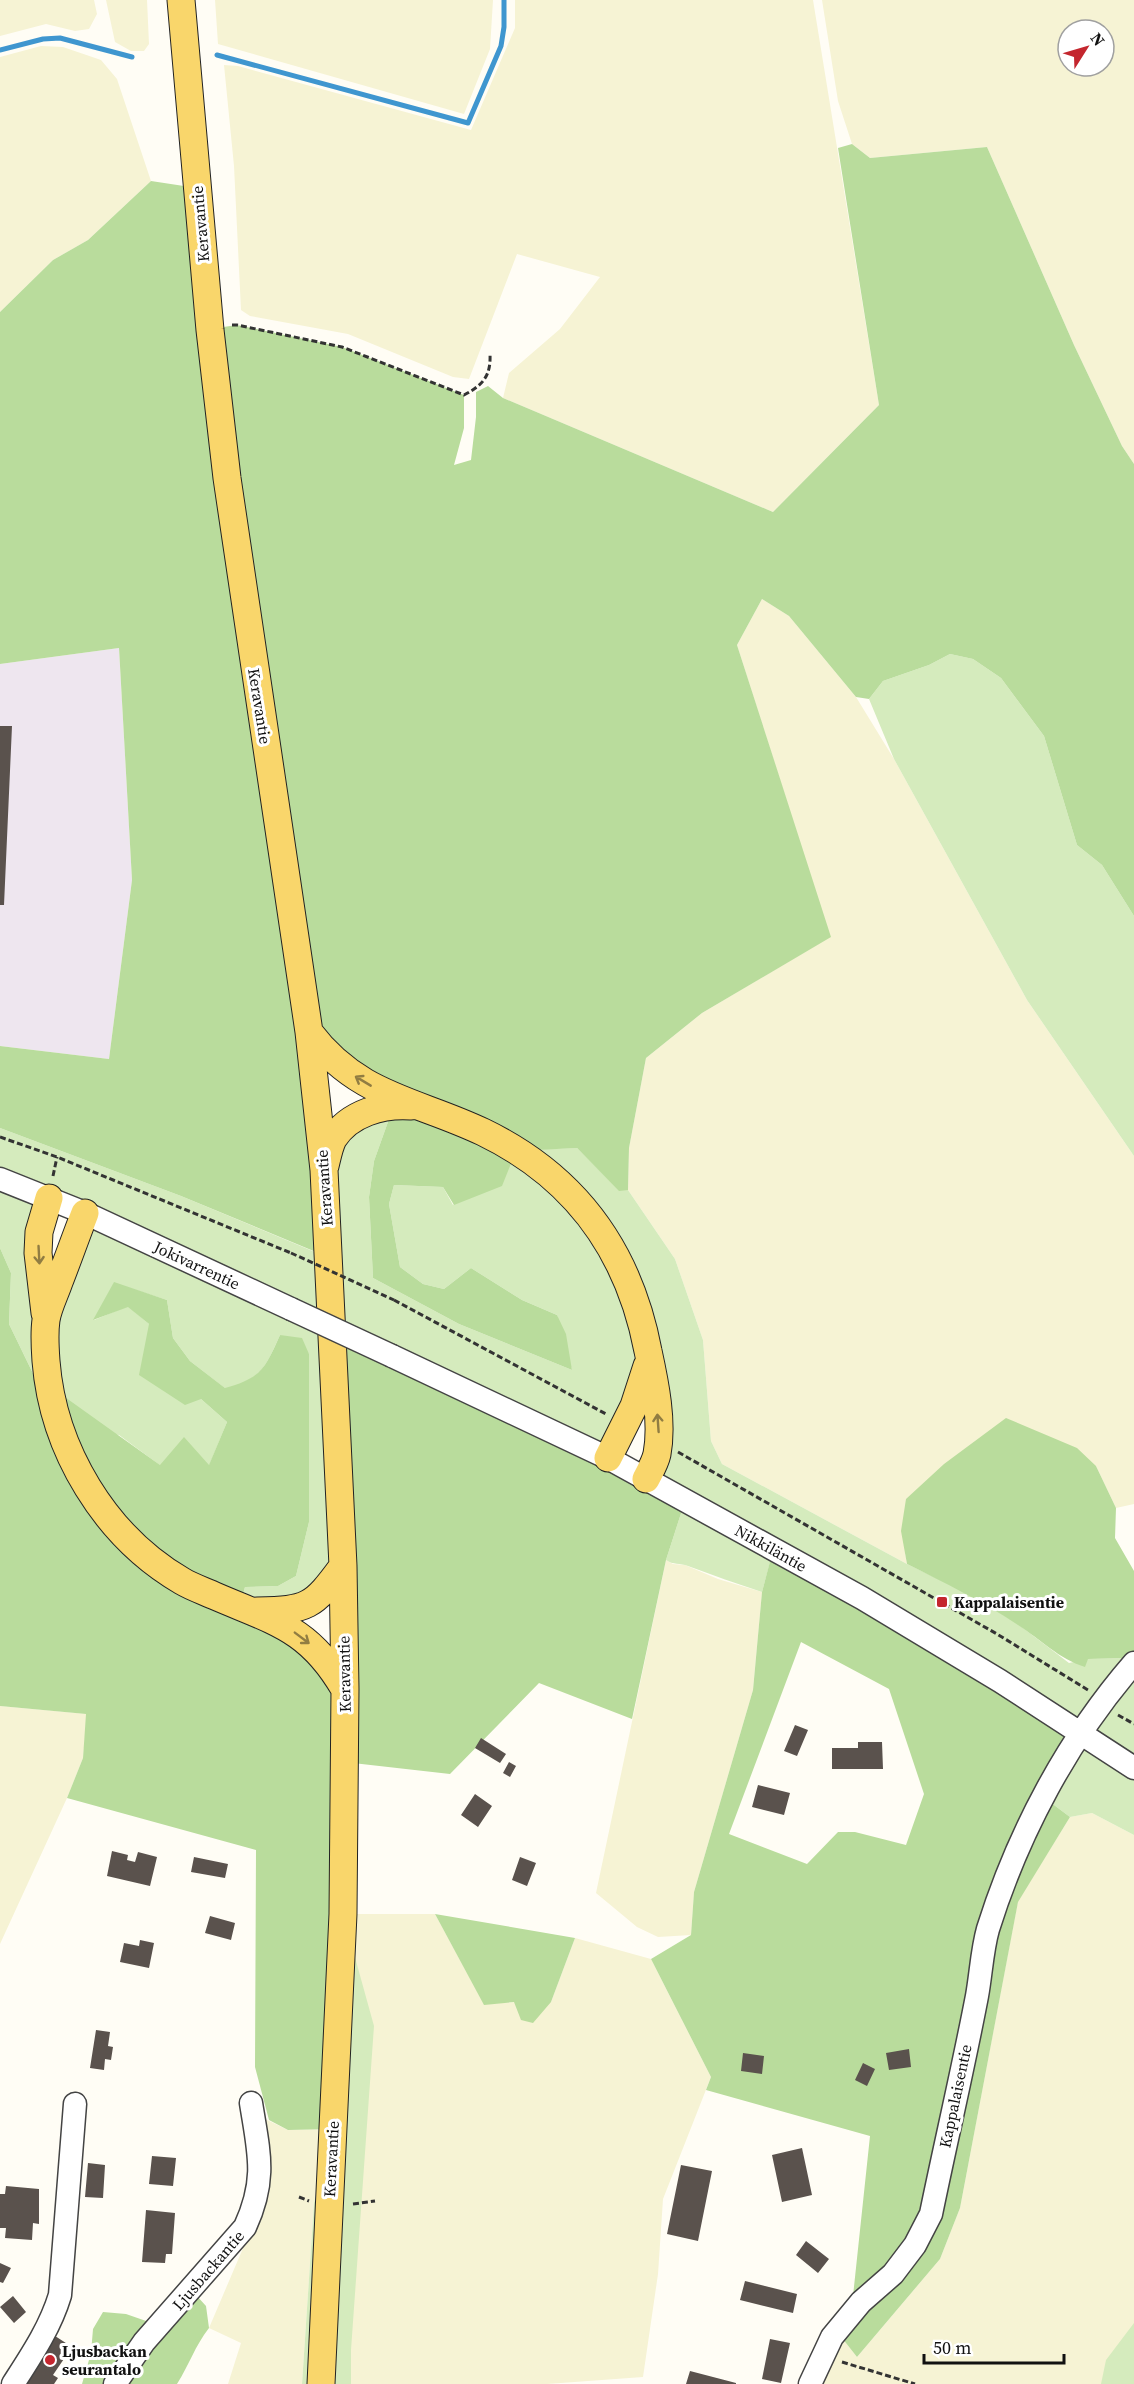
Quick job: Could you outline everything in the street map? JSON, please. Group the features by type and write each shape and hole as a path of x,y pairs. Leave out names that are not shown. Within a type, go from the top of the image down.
{"main road":[{"name":"Keravantie","path":"181,0 210,330 233,525 309,1032 324,1170 343,1566 345,1689 344,1914 321,2384"},
{"path":"309,1032 334,1063 391,1097 483,1132 515,1151 570,1193 594,1221 617,1256 633,1290 650,1357 659,1441 657,1457 646,1479"},
{"path":"324,1170 333,1139 352,1119 371,1110 394,1105 415,1106"},
{"path":"49,1198 39,1232 38,1253 46,1320 48,1385 59,1427 78,1472 109,1519 147,1556 182,1582 279,1623 302,1637 324,1657 345,1689"},
{"path":"46,1320 85,1213"},
{"path":"608,1458 642,1388 650,1357"},
{"path":"251,1611 294,1610 314,1601 343,1566"}],"street":[{"name":"Jokivarrentie","path":"0,1179 85,1213 392,1356"},
{"name":"Nikkiläntie","path":"392,1356 608,1458 862,1598 1000,1681 1134,1768"},
{"name":"Kappalaisentie","path":"810,2384 831,2337 861,2302 893,2274 909,2253 931,2214 977,1995 987,1932 1008,1869 1058,1772 1114,1686 1134,1663"},
{"name":"Ljusbackantie","path":"115,2384 144,2342 245,2227 256,2199 261,2170 251,2103"},
{"path":"13,2384 38,2344 54,2313 60,2295 75,2104"}],"path":[{"path":"210,330 237,325 342,347 464,395 478,388 490,369 490,354"},
{"path":"0,1137 57,1157 291,1253 394,1300 611,1417"},
{"path":"671,1448 978,1623 1088,1690"},
{"path":"1116,1713 1134,1724"},
{"path":"823,2355 915,2384"}],"shaded area":[{"path":"0,0 94,0 97,14 89,29 75,31 46,24 0,36"},
{"path":"106,0 147,0 149,44 144,51 131,51 115,42"},
{"path":"215,0 493,0 490,49 464,114 218,44"},
{"path":"515,0 813,0 879,405 773,512 503,398 509,373 560,329 600,277 517,254 469,379 453,377 348,334 250,316 241,310 234,166 224,65 238,66 471,130 515,28"},
{"path":"822,0 1134,0 1134,464 1122,446 1074,345 987,147 870,158 852,144 838,101"},
{"path":"41,46 63,47 101,60 117,79 151,181 88,240 53,260 0,312 0,57"},
{"path":"762,599 789,616 856,697 894,759 1027,1000 1134,1156 1134,1504 1116,1508 1096,1466 905,1552 907,1564 722,1464 711,1441 703,1340 675,1259 628,1190 629,1148 646,1058 702,1013 830,937 737,645"},
{"path":"119,648 132,880 109,1059 0,1046 0,664"},
{"path":"666,1560 762,1592 753,1690 694,1892 691,1935 658,1937 637,1927 596,1893"},
{"path":"0,1706 87,1714 83,1758 0,1944"},
{"path":"1092,1813 1134,1835 1134,2384 802,2384 831,2324 857,2357 940,2259 960,2208 1018,1901 1070,1817"},
{"path":"343,1914 435,1914 484,2004 551,2002 575,1938 651,1959 711,2077 663,2199 658,2274 643,2377 547,2384 351,2384"},
{"path":"261,2117 288,2130 333,2129 314,2203 302,2384 228,2384 241,2343 209,2328 258,2213"}],"green space":[{"path":"852,144 870,158 987,147 1074,345 1122,446 1134,464 1134,916 1102,865 1077,845 1044,736 1001,678 973,659 950,654 929,665 883,681 869,699 856,697 789,616 762,599 737,645 831,937 702,1013 646,1058 629,1148 628,1190 619,1191 577,1148 516,1151 502,1186 454,1205 443,1187 394,1185 389,1204 400,1267 423,1284 444,1289 471,1268 522,1300 557,1315 566,1334 572,1370 459,1324 373,1278 369,1197 374,1161 394,1105 310,1033 328,1257 181,1196 0,1128 0,1046 109,1059 132,880 119,648 0,664 0,312 53,260 88,240 151,181 197,188 210,329 237,325 342,347 464,395 464,428 454,465 471,460 476,417 476,392 488,386 503,398 773,512 879,405 838,148"},
{"path":"950,654 973,659 1001,678 1044,736 1077,845 1102,865 1134,916 1134,1156 1027,1000 894,759 869,699 883,681 929,665"},
{"path":"394,1105 374,1161 369,1197 373,1278 459,1324 572,1370 557,1315 522,1300 471,1268 444,1289 423,1284 400,1267 389,1204 394,1185 443,1187 453,1205 515,1150 577,1148 619,1190 628,1190 675,1259 703,1340 711,1441 722,1464 907,1564 972,1595 1019,1625 1069,1663 1088,1659 1129,1658 1134,1653 1134,1835 1092,1813 1070,1817 1046,1799 773,1551 762,1592 666,1560 685,1501 646,1479 651,1359 608,1458 332,1337 343,1566 326,1589 240,1607 245,1587 278,1586 296,1576 309,1522 309,1354 280,1335 266,1364 255,1376 226,1389 190,1361 173,1338 167,1300 114,1283 94,1320 128,1306 149,1324 201,1399 227,1422 209,1466 161,1466 119,1435 59,1427 9,1324 11,1273 0,1248 0,1128 181,1196 327,1257 333,1139","holes":["49,1199 85,1213 44,1300"]},
{"path":"0,1248 11,1273 9,1324 57,1423 48,1385 160,1465 184,1437 209,1465 227,1422 201,1399 185,1405 139,1375 149,1324 128,1307 93,1320 114,1282 167,1300 173,1338 190,1361 225,1388 255,1376 266,1364 280,1335 302,1338 309,1354 309,1522 296,1576 278,1586 245,1587 240,1606 344,1688 332,1337 685,1501 666,1560 632,1719 539,1683 450,1774 344,1762 333,2129 288,2130 269,2120 255,2067 256,1850 67,1798 83,1758 86,1714 0,1706"},
{"path":"1006,1418 1077,1448 1096,1466 1116,1508 1115,1538 1134,1571 1134,1653 1129,1658 1088,1659 1085,1667 1058,1654 991,1608 907,1564 901,1531 906,1499 944,1464"},
{"path":"773,1550 1081,1735 1046,1799 1070,1817 1018,1902 960,2208 940,2259 857,2357 831,2324 853,2296 870,2136 706,2090 711,2077 651,1959 691,1935 694,1892 753,1690 762,1592","holes":["801,1642 889,1689 924,1794 906,1845 855,1832 838,1832 807,1864 729,1834"]},
{"path":"343,1914 374,2026 351,2350 351,2384 302,2384 314,2203 333,2129"},
{"path":"435,1914 575,1938 551,2002 533,2023 521,2020 514,2002 484,2005"},
{"path":"196,2295 206,2306 209,2328 177,2384 82,2384 91,2353 93,2329 103,2312 126,2314 149,2322"},
{"path":"1134,2323 1134,2384 1101,2384 1106,2360"}],"building":[{"path":"0,726 12,726 4,905 0,905"},
{"path":"795,1725 808,1730 797,1756 784,1751"},
{"path":"481,1738 506,1754 500,1763 475,1748"},
{"path":"858,1742 882,1742 883,1769 832,1769 832,1748 858,1748"},
{"path":"509,1762 516,1766 510,1777 503,1773"},
{"path":"758,1785 790,1793 784,1815 752,1807"},
{"path":"475,1794 492,1806 478,1827 461,1815"},
{"path":"112,1851 128,1855 127,1860 135,1862 138,1852 157,1857 150,1886 107,1876"},
{"path":"194,1857 228,1864 225,1878 191,1872"},
{"path":"520,1857 536,1863 527,1886 512,1880"},
{"path":"210,1916 235,1923 231,1940 205,1933"},
{"path":"140,1940 154,1943 149,1968 120,1962 124,1943 139,1946"},
{"path":"96,2030 110,2032 108,2046 113,2047 111,2060 105,2059 104,2070 90,2068"},
{"path":"909,2049 911,2067 889,2070 886,2053"},
{"path":"743,2053 764,2056 762,2074 741,2071"},
{"path":"863,2063 875,2069 867,2086 855,2080"},
{"path":"802,2148 812,2195 782,2202 772,2155"},
{"path":"152,2156 176,2158 173,2186 149,2184"},
{"path":"88,2163 105,2165 103,2198 85,2197"},
{"path":"681,2165 712,2171 698,2241 667,2234"},
{"path":"6,2186 39,2189 39,2224 33,2223 32,2240 5,2238 6,2228 0,2228 0,2194 5,2194"},
{"path":"146,2210 175,2213 172,2254 166,2254 165,2263 142,2262"},
{"path":"806,2241 829,2259 818,2273 796,2255"},
{"path":"0,2263 11,2268 3,2283 0,2282"},
{"path":"745,2281 797,2294 793,2313 740,2300"},
{"path":"13,2296 26,2312 14,2323 0,2307"},
{"name":"Ljusbackan seurantalo","path":"52,2334 72,2347 53,2375 58,2378 54,2384 25,2384"},
{"path":"770,2339 790,2343 781,2383 762,2379"},
{"path":"690,2371 736,2383 736,2384 686,2384"}],"waterway":[{"path":"217,55 468,123 501,46 504,0"},
{"path":"0,50 43,39 60,38 132,57"}],"place":[{"name":"Kappalaisentie","path":"942,1602"},
{"name":"Ljusbackan seurantalo","path":"50,2360"}]}
